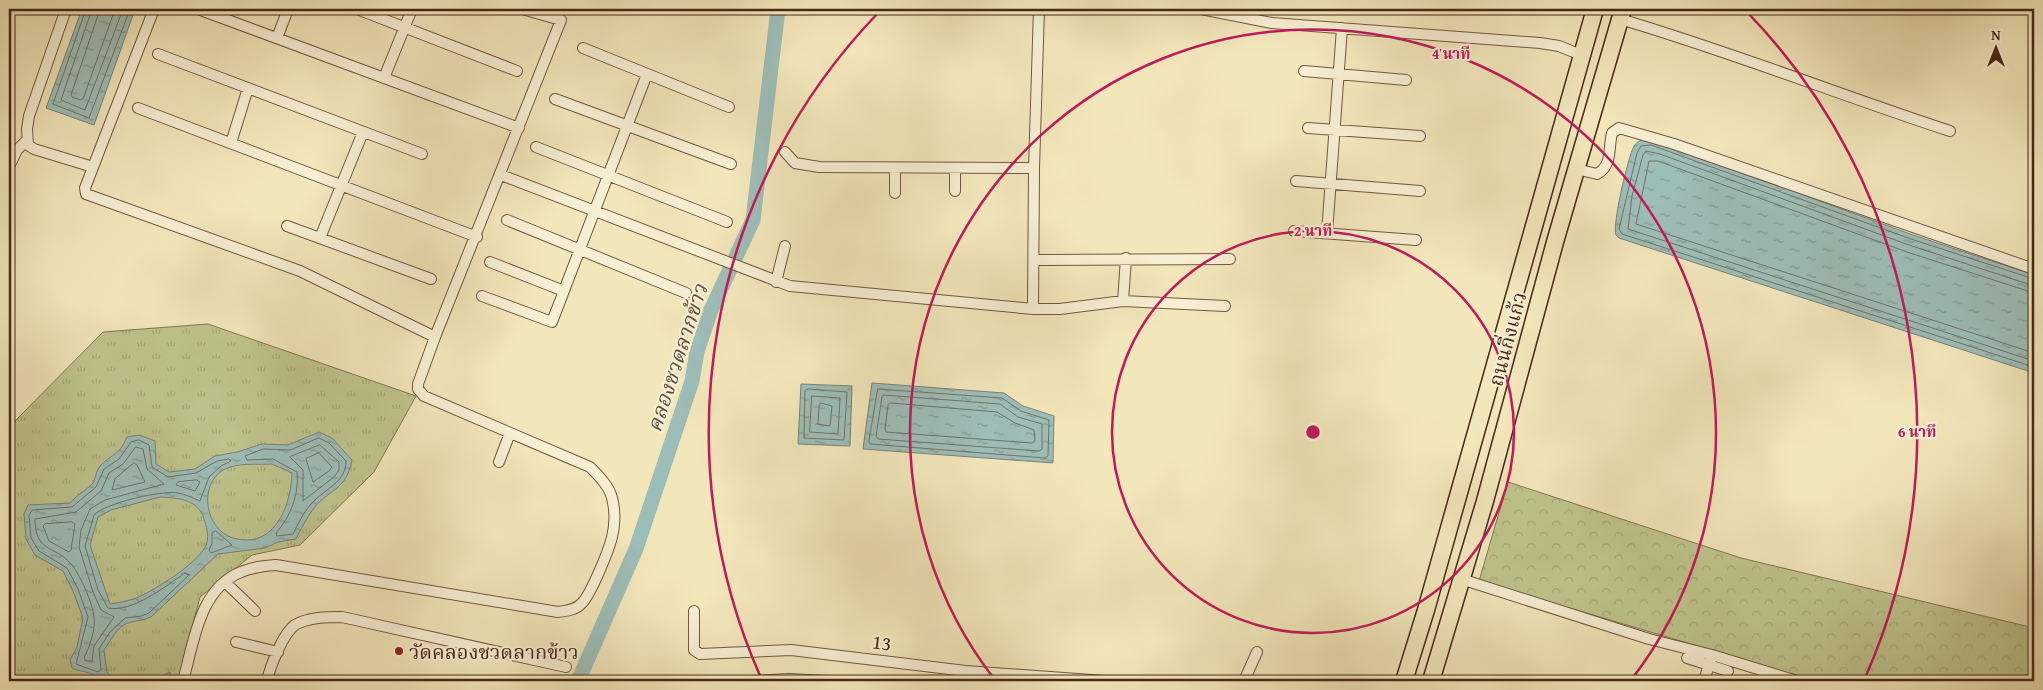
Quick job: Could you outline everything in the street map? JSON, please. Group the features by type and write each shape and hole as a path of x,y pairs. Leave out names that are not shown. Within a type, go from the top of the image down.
{"main road":[{"name":"ถนนกิ่งแก้ว","path":"1404,681 1445,545 1595,9"},
{"name":"ถนนกิ่งแก้ว","path":"1431,681 1488,492 1576,169 1622,14"}],"street":[{"path":"66,9 29,116 28,140 30,147 93,167"},
{"path":"154,9 85,188 86,194 300,272 436,337"},
{"path":"198,9 519,128"},
{"path":"277,38 288,9"},
{"path":"357,9 517,71"},
{"path":"384,78 412,9"},
{"path":"184,681 201,614 212,595 225,582 240,572 276,565 558,612 577,608 582,604 591,589 612,536 614,518 612,499 608,488 590,467 424,396 418,389 418,384 436,337 561,20 522,9"},
{"path":"1033,308 1034,168 1039,9"},
{"path":"1201,9 1272,24 1540,43 1559,46 1582,55"},
{"path":"1622,14 1674,35 1862,102 1950,131"},
{"path":"1327,233 1342,28"},
{"path":"583,48 729,107"},
{"path":"158,54 422,154"},
{"path":"1304,71 1406,80"},
{"path":"482,296 552,322 647,74"},
{"path":"231,144 248,88"},
{"path":"555,99 731,164"},
{"path":"138,108 477,236"},
{"path":"1308,128 1420,136"},
{"path":"1576,169 1597,174 1604,170 1610,158 1609,144 1612,133 1619,128 1674,144 2034,269"},
{"path":"320,238 363,132"},
{"path":"9,167 17,150 28,140"},
{"path":"536,147 727,222"},
{"path":"785,152 800,165 895,168 1034,168"},
{"path":"895,168 895,193"},
{"path":"955,168 955,191"},
{"path":"501,175 749,272 776,282 802,288 1033,308 1060,308 1123,301 1225,306"},
{"path":"1296,181 1420,191"},
{"path":"507,220 686,292"},
{"path":"287,226 431,279"},
{"path":"1294,230 1416,240"},
{"path":"776,282 784,246"},
{"path":"1123,301 1126,258"},
{"path":"1040,260 1126,258 1230,259"},
{"path":"490,262 564,291"},
{"path":"499,462 510,433"},
{"path":"1461,579 1766,677 1797,681"},
{"path":"225,582 255,611"},
{"name":"13","path":"694,611 694,650 700,654 792,650 966,671 1105,681"},
{"path":"266,681 288,632 296,624 321,617 342,617 566,667"},
{"path":"236,642 278,652"},
{"path":"1244,681 1257,652"},
{"path":"1687,658 1711,660 1728,671"},
{"path":"1704,681 1711,660"},
{"path":"754,681 789,679 827,681"},
{"path":"1735,681 1743,681"}],"green space":[{"path":"208,324 416,396 374,472 300,545 252,555 200,597 178,681 9,681 9,437 16,420 103,332"},
{"path":"1508,482 1741,558 2034,628 2034,681 1815,681 1479,581"}],"water":[{"path":"82,9 135,9 94,125 46,108"},
{"path":"1644,139 1652,140 1913,235 2034,275 2034,373 1619,238 1616,235 1615,229 1616,218 1625,176 1634,146"},
{"path":"872,383 1004,393 1023,406 1054,416 1053,463 863,449"},
{"path":"801,384 852,386 850,446 798,444"},
{"path":"319,432 332,438 352,460 346,478 314,508 296,539 278,542 265,548 218,554 151,617 120,627 104,650 107,672 115,681 98,681 90,673 72,668 70,660 77,647 83,618 63,571 35,555 26,539 24,514 28,505 70,503 93,483 99,467 118,451 127,437 139,435 155,441 156,464 169,472 195,469 215,456 237,452 262,444 288,445","holes":["247,464 272,464 292,473 288,498 278,522 270,531 260,537 248,540 233,538 224,533 216,526 208,507 210,486 215,477 229,467","160,497 180,499 197,507 201,512 207,530 208,539 204,549 180,572 150,591 127,601 110,604 90,545 98,517 111,510"]},
{"path":"170,672 170,681 131,681 141,676 152,680"}],"waterway":[{"name":"คลองชวดลากข้าว","path":"578,681 636,549 692,381 697,352 711,310 753,220 778,9"}],"place":[{"name":"วัดคลองชวดลากข้าว","path":"399,651"}]}
